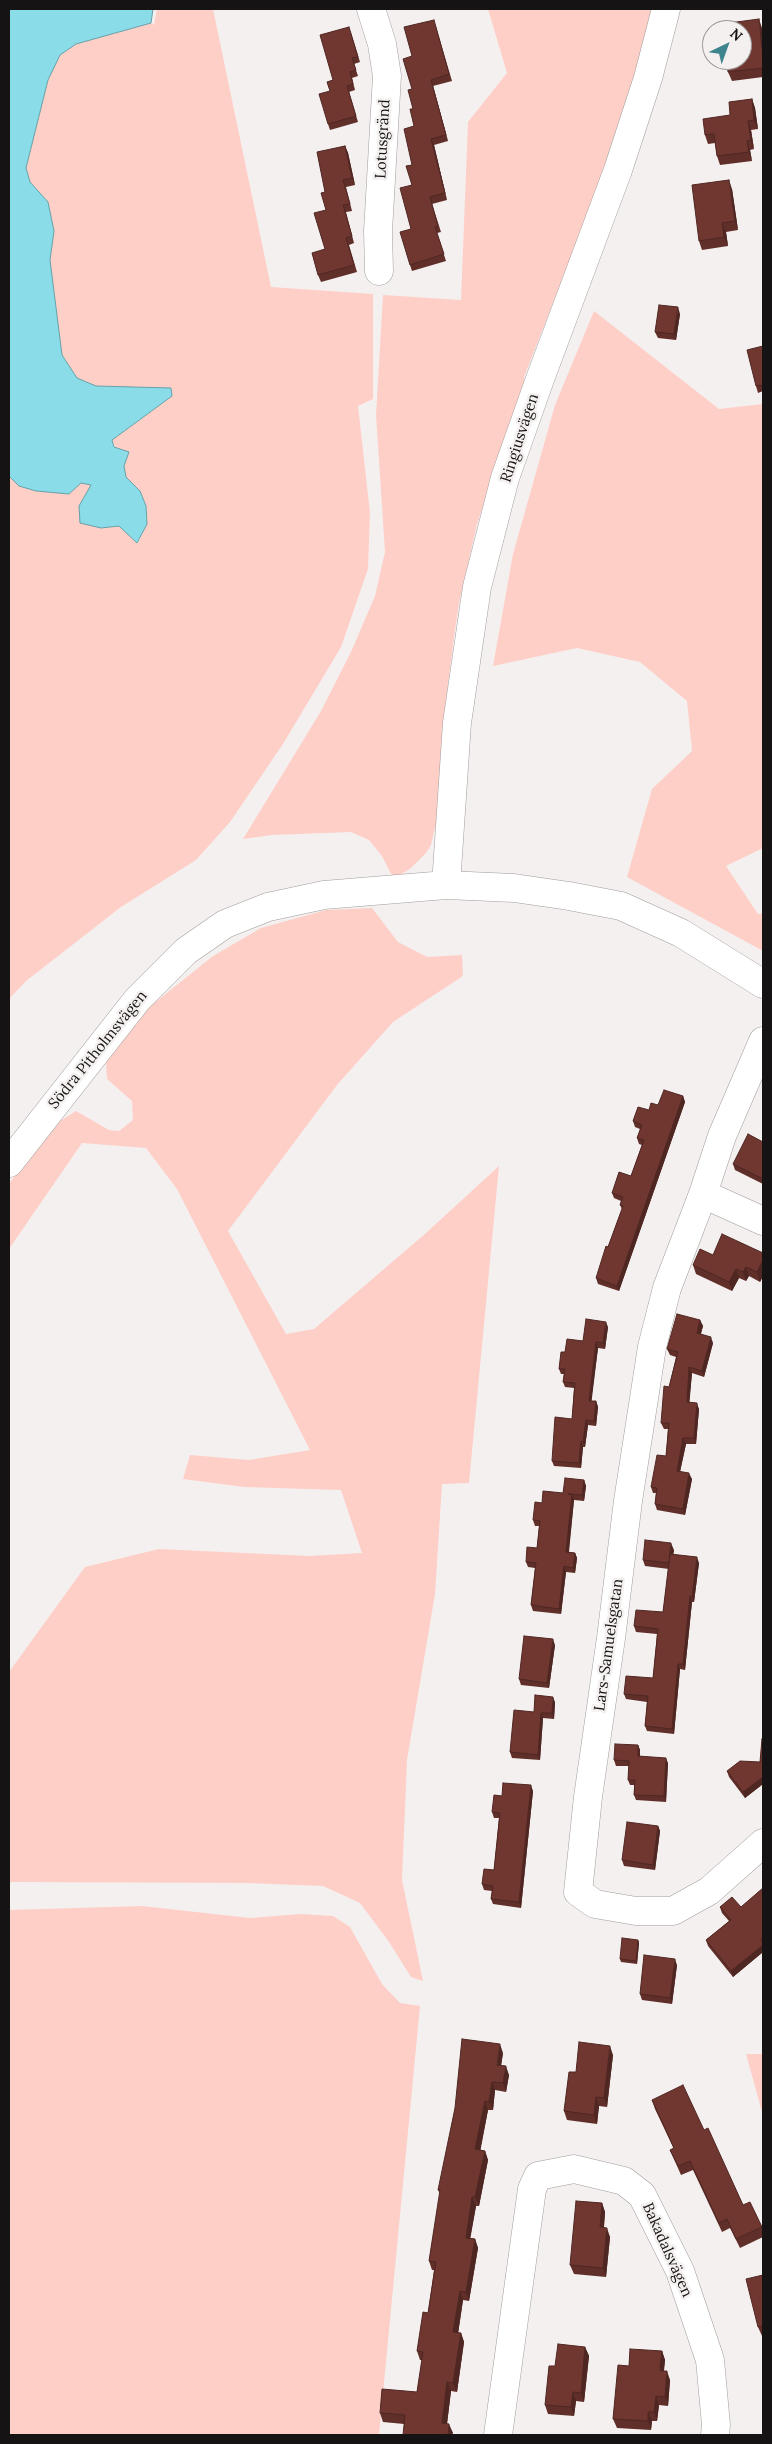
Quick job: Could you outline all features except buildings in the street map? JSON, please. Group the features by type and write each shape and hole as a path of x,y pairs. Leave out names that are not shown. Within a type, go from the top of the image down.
{"street":[{"name":"Lotusgränd","path":"372,9 382,44 387,76 378,231 379,271"},
{"name":"Ringiusvägen","path":"446,885 457,722 477,587 506,478 540,379 618,170 648,78 666,9"},
{"name":"Södra Pitholmsvägen","path":"9,1163 136,1000 186,951 225,924 268,907 324,896 446,885 514,888 569,896 621,906 681,933 763,984"},
{"name":"Lars-Samuelsgatan","path":"763,1041 722,1136 703,1194 667,1288 652,1347 628,1501 588,1797 578,1892 595,1904 636,1911 673,1911 709,1891 763,1843"},
{"path":"703,1194 763,1221"},
{"name":"Bakadalsvägen","path":"498,2435 532,2189 538,2176 574,2169 624,2182 642,2195 680,2271 710,2360 716,2426 715,2435"}],"shaded area":[{"path":"157,9 213,9 271,287 373,294 373,399 358,406 370,513 368,569 341,647 283,744 230,822 196,860 121,907 26,981 9,999 9,476 19,486 36,491 69,494 81,483 91,485 79,506 101,528 119,526 138,543 147,524 146,506 140,491 126,477 124,466 112,440 172,396 172,389 96,386 77,378 62,355 50,260 54,231 48,202 30,182 26,168 48,80 60,55 76,44 151,23 154,25"},
{"path":"488,9 654,9 620,131 524,377 524,386 477,524 459,603 454,637 444,717 437,819 431,845 411,868 397,877 391,874 382,856 369,840 351,832 272,835 243,839 321,711 351,652 375,596 385,552 376,415 383,295 461,300 468,122 507,73"},
{"path":"594,311 719,409 763,404 763,848 726,866 758,914 763,913 763,951 627,877 652,789 692,751 687,701 640,662 577,648 493,666 513,554 555,405"},
{"path":"372,908 398,942 427,957 462,955 463,976 393,1022 337,1085 228,1231 286,1334 314,1329 426,1233 499,1166 469,1483 442,1484 435,1594 407,1760 402,1880 423,1981 411,1977 389,1942 360,1903 323,1886 246,1883 9,1882 9,1672 85,1567 159,1549 309,1556 362,1553 341,1490 244,1487 183,1479 190,1455 249,1460 310,1450 177,1189 146,1148 82,1143 9,1249 9,1184 46,1130 76,1111 109,1130 119,1131 133,1120 132,1101 107,1079 106,1061 148,1008 213,956 261,928 326,910"},
{"path":"142,1906 250,1918 301,1914 333,1916 350,1927 382,1984 400,2003 420,2006 379,2435 9,2435 9,1910"},
{"path":"746,2054 763,2054 763,2114 762,2112"}],"water":[{"path":"9,9 153,9 151,23 76,44 60,55 48,80 26,168 30,182 48,202 54,231 50,260 62,355 77,378 96,386 171,388 172,396 112,440 114,447 129,452 124,466 126,477 140,491 146,506 147,524 137,543 119,526 101,528 80,523 79,506 91,485 81,483 69,494 36,491 19,486 9,476"}]}
